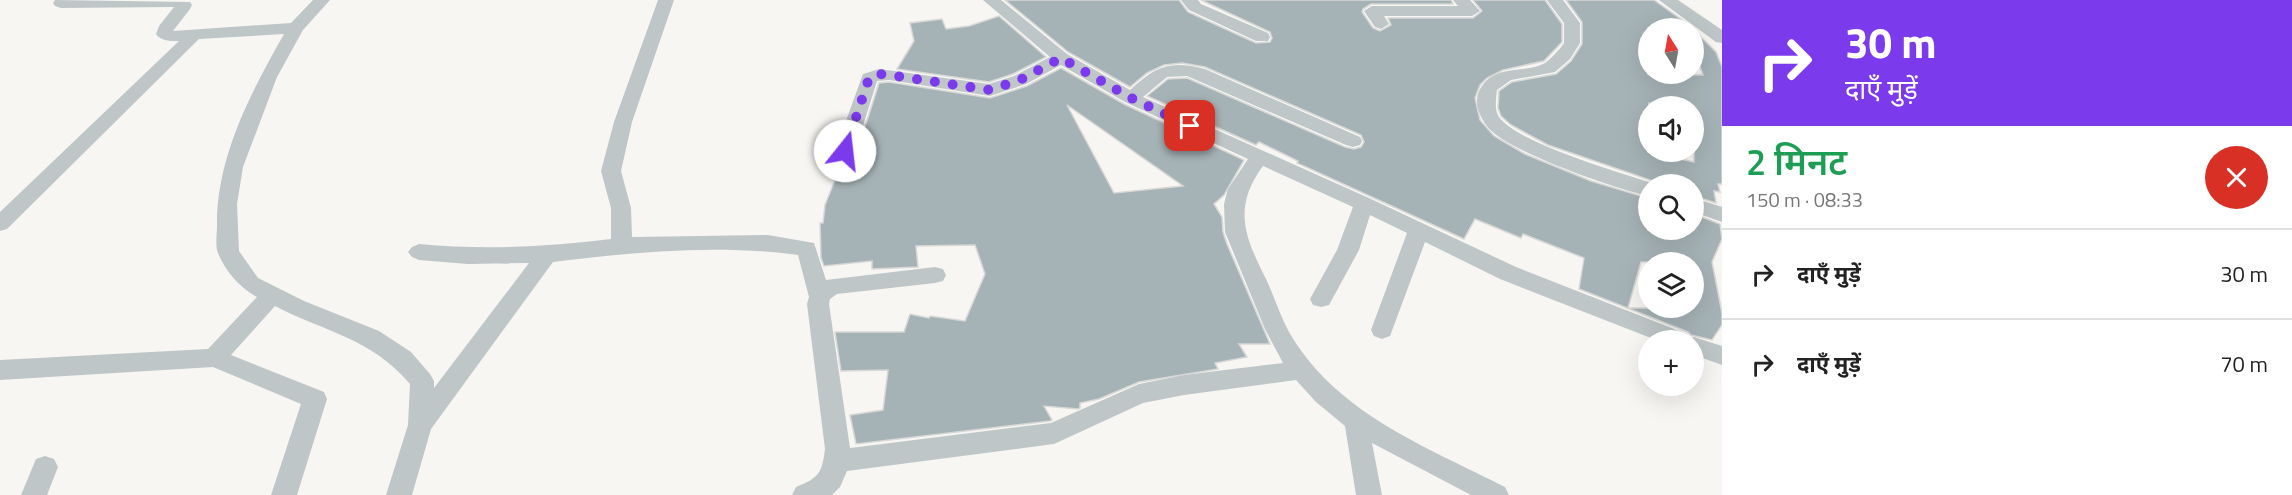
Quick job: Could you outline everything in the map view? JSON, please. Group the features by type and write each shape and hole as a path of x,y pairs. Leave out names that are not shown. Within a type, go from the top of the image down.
{"street":[{"path":"322,0 296,28 268,77 233,167 227,204 228,252 250,284 296,307 371,337 403,359 422,381 420,425 399,495"},
{"path":"622,246 621,208 611,171 623,122 666,0"},
{"path":"991,0 1061,58 1131,98 1364,204 1418,232 1508,273 1653,330"},
{"path":"1190,0 1195,6 1262,38"},
{"path":"1381,24 1372,11 1472,11 1461,0"},
{"path":"1555,0 1572,23 1572,44 1564,56 1549,68 1506,76 1489,88 1485,102 1492,121 1504,134 1531,147 1638,185"},
{"path":"1667,0 1722,38"},
{"path":"61,3 176,2 184,4 181,12 165,28 164,34 171,36 296,28"},
{"path":"0,224 194,35"},
{"path":"845,151 869,78 879,74 990,90 1020,80 1061,58"},
{"path":"1131,98 1158,74 1172,68 1184,69 1199,73 1353,141"},
{"path":"1259,157 1236,190 1232,227 1240,250 1258,285 1282,342 1301,370 1324,396 1356,421 1496,495"},
{"path":"1322,299 1348,250 1364,204"},
{"path":"1704,209 1722,215"},
{"path":"1382,330 1418,232"},
{"path":"419,252 468,256 547,255 644,243 768,243 807,248 819,296 818,304 837,460 836,472 826,486 805,495"},
{"path":"420,425 547,255"},
{"path":"819,296 825,289 834,286 934,275"},
{"path":"214,358 272,295"},
{"path":"1704,350 1722,356"},
{"path":"0,370 214,358 315,399 284,495"},
{"path":"837,460 1054,433 1139,394 1184,385 1301,370"},
{"path":"1356,421 1369,495"},
{"path":"34,495 45,467"}],"building":[{"path":"1005,0 1179,0 1188,12 1256,43 1270,42 1272,38 1270,32 1201,0 1451,0 1453,4 1371,4 1362,12 1373,28 1380,31 1391,25 1388,18 1473,18 1482,11 1473,0 1545,0 1562,24 1562,42 1544,61 1503,70 1487,78 1480,85 1475,98 1480,120 1494,136 1525,154 1591,181 1638,195 1638,240 1704,240 1704,218 1720,224 1722,239 1712,262 1722,313 1722,325 1712,340 1704,338 1704,330 1683,330 1653,318 1704,318 1704,252 1638,252 1638,273 1628,308 1638,308 1638,312 1579,289 1584,258 1523,234 1521,238 1475,219 1464,239 1297,163 1298,161 1259,142 1256,145 1147,96 1168,79 1187,78 1345,147 1354,149 1361,147 1364,142 1361,135 1205,67 1182,63 1164,65 1147,73 1130,87 1068,52"},
{"path":"1566,0 1654,0 1679,18 1638,18 1638,84 1704,84 1704,40 1716,52 1722,67 1722,184 1718,184 1720,192 1714,191 1716,203 1704,199 1704,174 1638,174 1638,176 1548,145 1511,125 1501,116 1498,108 1499,91 1512,82 1556,74 1571,61 1582,44 1582,22"},
{"path":"999,16 1046,57 1013,74 989,82 897,69 914,41 910,23 942,19 946,29 969,26"},
{"path":"1061,68 1124,104 1244,160 1224,195 1214,204 1222,217 1227,244 1270,344 1239,344 1247,357 1215,363 1218,369 1139,382 1099,399 1080,403 1078,409 1044,406 1052,420 1050,421 856,444 850,415 883,410 888,370 841,371 835,332 904,332 910,314 965,321 985,274 975,245 916,246 918,267 872,269 872,261 824,266 821,258 820,223 823,223 825,205 846,159 853,157 857,152 879,83 889,82 990,98 1027,86","holes":["1067,105 1183,186 1114,193"]}],"route":[{"path":"845,151 869,78 879,74 990,90 1020,80 1061,58 1131,98 1190,126"}]}
